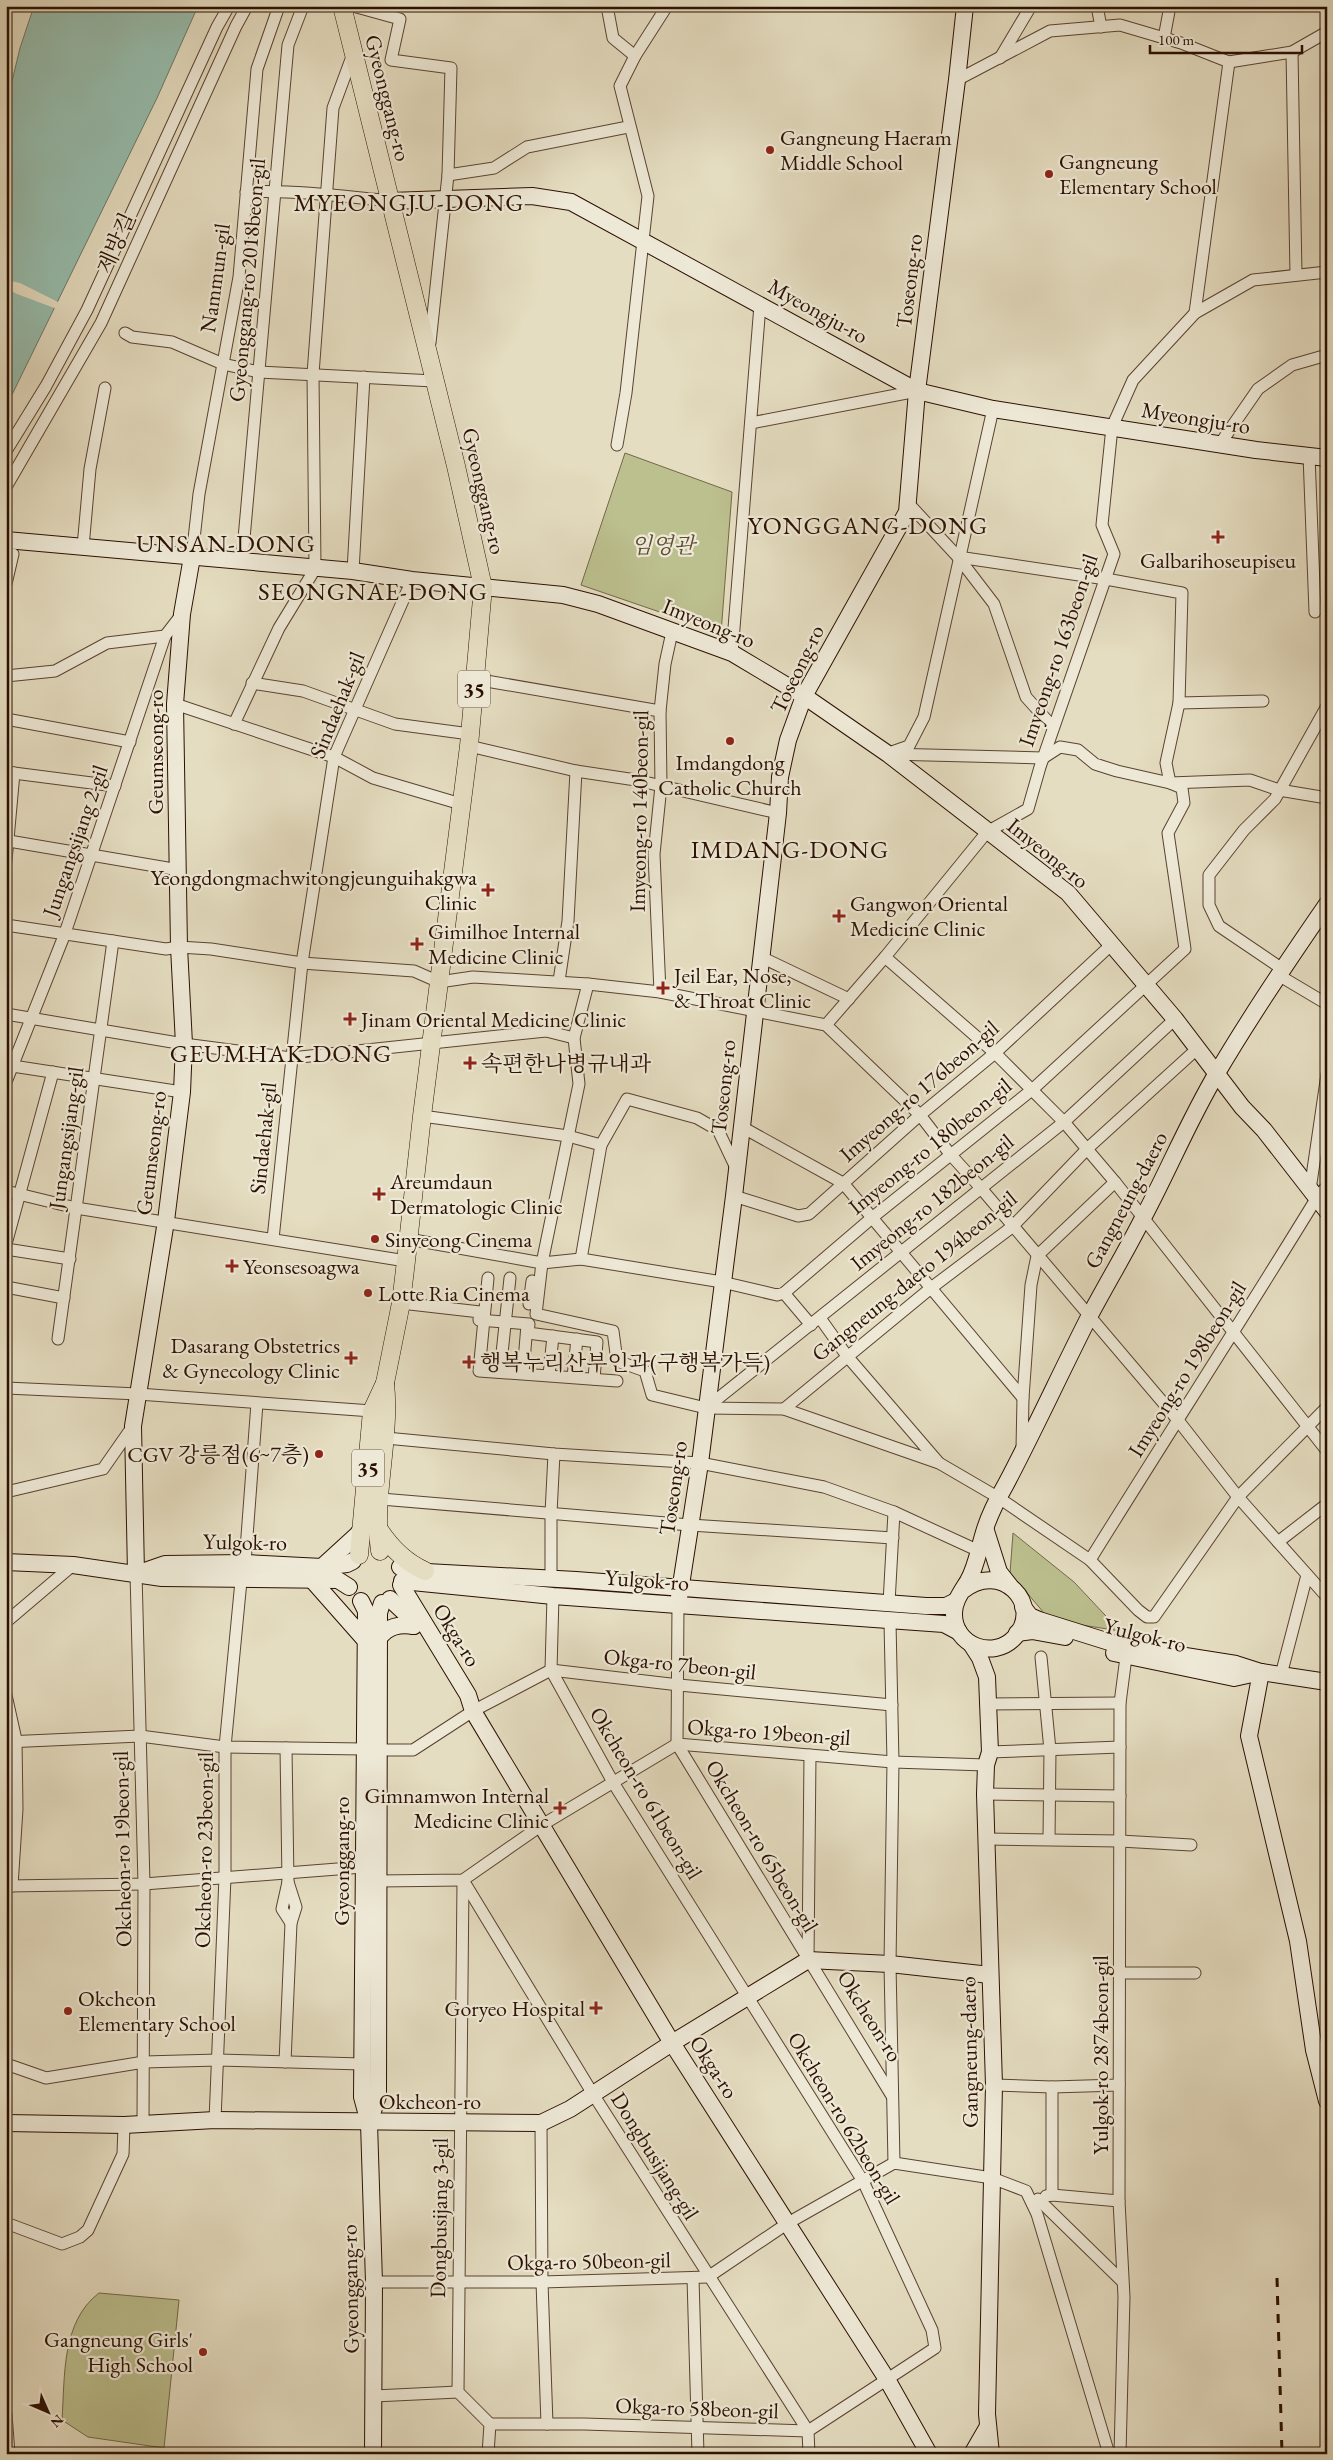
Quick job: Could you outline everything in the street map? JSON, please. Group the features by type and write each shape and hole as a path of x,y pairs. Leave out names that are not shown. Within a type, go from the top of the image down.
{"main road":[{"name":"Gyeonggang-ro","path":"342,6 483,586 470,740 431,1042 401,1303 385,1383 372,1411 371,1528 380,1551"},
{"name":"Gyeonggang-ro","path":"356,1558 371,1528 381,1499 388,1412 385,1383"},
{"path":"371,1528 404,1559 425,1571"}],"street":[{"path":"6,451 46,386 86,310 213,36 229,6"},
{"name":"제방길","path":"6,487 101,323 236,26 247,6"},
{"name":"Nammun-gil","path":"192,557 199,494 239,277 257,69 279,6"},
{"name":"Gyeonggang-ro 2018beon-gil","path":"242,561 288,45 303,6"},
{"path":"353,6 400,19 391,60 452,68 446,199 428,355"},
{"path":"607,6 613,38 635,56"},
{"path":"617,445 626,393 648,196 628,127 620,86 635,56 667,6"},
{"name":"Toseong-ro","path":"678,1604 700,1462 734,1196 778,813 780,777 788,740 804,696 907,512 917,391 958,80 965,6"},
{"path":"999,60 1031,6"},
{"path":"1097,6 1101,27"},
{"path":"1164,38 1170,6"},
{"path":"958,80 999,60 1050,31 1120,26 1164,38 1229,62 1292,52 1327,32"},
{"path":"1292,52 1296,275"},
{"path":"234,724 279,628 315,569 313,374 334,108 353,54"},
{"path":"1195,313 1229,62"},
{"path":"448,175 494,168 527,147 628,127"},
{"path":"246,192 275,190 390,201"},
{"name":"Myeongju-ro","path":"390,201 532,196 571,202 917,391 993,409 1220,444 1327,458"},
{"name":"Imyeong-ro 163beon-gil","path":"986,832 1028,809 1053,727 1106,579 1114,554 1102,525 1112,428 1134,380 1195,313 1253,280 1327,272"},
{"path":"732,653 760,304"},
{"path":"124,333 132,337 172,342 223,364 259,372 434,381"},
{"path":"1220,444 1258,389 1292,365 1327,355"},
{"path":"353,570 364,377"},
{"path":"83,547 90,469 105,388"},
{"path":"751,423 917,391"},
{"path":"888,754 909,746 924,717 958,557 993,409"},
{"path":"1308,455 1315,612"},
{"path":"908,503 958,557 994,604 1026,697 1053,727"},
{"path":"6,584 10,547"},
{"name":"Imyeong-ro","path":"10,547 83,547 315,569 353,570 412,580 563,595 598,604 732,653 804,696 888,754 986,832 1068,893 1175,1019 1216,1074 1317,1192 1327,1211"},
{"name":"Geumseong-ro","path":"136,1574 132,1426 166,1221 182,1092 184,1044 179,947 176,704 182,614 192,557"},
{"path":"958,557 1106,579 1182,593 1179,703 1166,764 1170,782"},
{"name":"Sindaehak-gil","path":"273,1239 302,963 334,757 412,580"},
{"name":"Jungangsijang 2-gil","path":"6,1082 10,1066 64,936 165,636 182,614"},
{"name":"Imyeong-ro 140beon-gil","path":"660,992 654,854 661,786 660,711 665,664 672,632"},
{"path":"6,676 54,671 107,643 165,636"},
{"path":"475,679 660,711"},
{"path":"252,683 303,691 356,708 395,724 470,740 576,771 661,786 778,813"},
{"path":"1179,703 1263,701"},
{"path":"176,704 334,757 373,778 461,804"},
{"path":"1327,706 1275,799 1244,830 1209,875 1209,905 1219,926 1327,1004"},
{"path":"6,719 130,742"},
{"path":"888,754 1043,758 1060,747 1078,750 1095,764 1117,771 1170,782 1250,780 1279,790 1327,798"},
{"path":"559,981 568,921 576,771"},
{"path":"6,861 9,841 10,773 115,786"},
{"name":"Imyeong-ro 180beon-gil","path":"784,1293 950,1154 1033,1090 1185,949 1168,833 1184,803 1182,788 1170,782"},
{"path":"826,1025 885,957 986,832"},
{"path":"9,841 179,870"},
{"name":"Gangneung-daero","path":"959,1596 976,1568 985,1529 999,1498 1090,1317 1144,1218 1216,1074 1282,973 1324,915"},
{"path":"6,926 64,936 166,949 179,947 211,949 302,963 414,971 439,982 473,978 559,981 660,992 826,1025 920,1115 950,1154 1177,1419 1238,1496 1327,1597"},
{"name":"Jungangsijang-gil","path":"58,1339 96,1078 113,941"},
{"name":"Imyeong-ro 176beon-gil","path":"734,1196 798,1216 808,1214 920,1115 995,1053 1111,945"},
{"path":"761,957 849,999"},
{"path":"885,957 995,1053 1088,1148 1233,1335 1308,1425 1327,1451"},
{"path":"588,984 574,1038 580,1084 542,1263 536,1314 613,1332 617,1361 645,1371 652,1395 706,1408 784,1409 939,1464 999,1498 1090,1560 1138,1610 1148,1617 1154,1617 1238,1496 1327,1407"},
{"path":"6,1014 101,1028 184,1044 291,1058 546,1031 574,1038"},
{"name":"Imyeong-ro 182beon-gil","path":"706,1408 901,1253 980,1187 1064,1122 1175,1019"},
{"name":"Gangneung-daero 194beon-gil","path":"784,1409 931,1288 1012,1227 1088,1148 1198,1048"},
{"path":"10,1066 182,1092"},
{"path":"6,1244 53,1072"},
{"path":"1317,1192 1327,1074"},
{"path":"581,1259 601,1144 627,1099 697,1118 718,1130 736,1168"},
{"path":"422,1116 568,1136 601,1144"},
{"path":"742,1127 844,1183 1023,1398"},
{"path":"1022,1453 1023,1398 1032,1285 1037,1256 1115,1182"},
{"path":"6,1191 76,1208 406,1261"},
{"name":"Imyeong-ro 198beon-gil","path":"1090,1560 1177,1419 1233,1335 1317,1192"},
{"path":"408,1239 542,1263 581,1259 722,1282 777,1294 784,1293 816,1321 939,1464"},
{"path":"6,1249 70,1259"},
{"path":"488,1278 478,1371 617,1381"},
{"path":"500,1372 510,1278"},
{"path":"522,1373 532,1281"},
{"path":"6,1287 64,1298"},
{"path":"401,1303 480,1312 478,1320 528,1324"},
{"path":"528,1324 528,1333 597,1342 594,1379"},
{"path":"548,1375 553,1336"},
{"path":"573,1377 577,1339"},
{"path":"6,1388 138,1394 372,1411"},
{"path":"245,1563 257,1403"},
{"path":"6,1492 103,1469 132,1426"},
{"path":"386,1438 554,1454 700,1462 824,1487 894,1512 979,1551"},
{"path":"551,1579 550,1513 554,1454"},
{"path":"381,1499 690,1525 893,1538"},
{"path":"1278,1542 1327,1504"},
{"path":"889,1603 894,1512"},
{"path":"322,1567 357,1535 371,1528"},
{"path":"985,1529 999,1572 1019,1597 1023,1607 1024,1618 1018,1633 997,1651 987,1677"},
{"path":"401,1578 395,1560 380,1551 366,1552 356,1558 348,1573 349,1587 361,1600 375,1604 386,1601 401,1578 408,1571 946,1606 976,1582 992,1579 1003,1582 1012,1588"},
{"name":"Yulgok-ro","path":"136,1574 165,1564 245,1563 322,1567 347,1564 356,1558"},
{"name":"Yulgok-ro","path":"6,1562 73,1565 162,1578 241,1581 338,1580 349,1587"},
{"path":"6,1622 73,1565"},
{"name":"Okcheon-ro 19beon-gil","path":"136,1574 144,1884 144,2124"},
{"path":"1281,1675 1307,1575"},
{"name":"Yulgok-ro","path":"401,1578 437,1584 553,1596 678,1604 890,1622 944,1624 958,1632"},
{"name":"Okga-ro","path":"401,1578 417,1622 462,1702 473,1711 672,2043 888,2381 929,2450"},
{"name":"Okcheon-ro 23beon-gil","path":"215,2120 225,1877 225,1747 241,1581"},
{"path":"313,1581 372,1640 395,1626 417,1622 422,1598 437,1584"},
{"path":"11,1741 140,1736 225,1747 413,1750 473,1711 551,1670 553,1596"},
{"path":"959,1596 954,1622 958,1632 971,1644 980,1658 987,1677"},
{"name":"Gyeonggang-ro","path":"361,1600 366,1611 372,1640 372,1749 378,1881 378,2096 369,2123"},
{"name":"Okga-ro","path":"386,1601 417,1622"},
{"name":"Gyeonggang-ro","path":"372,1640 379,1613 386,1601"},
{"name":"Okcheon-ro 65beon-gil","path":"678,1604 679,1685 677,1744 808,1960"},
{"name":"Yulgok-ro","path":"1023,1607 1030,1616 1039,1620 1122,1646 1236,1664 1261,1672 1327,1682"},
{"path":"890,1622 893,1762 890,1964"},
{"name":"Yulgok-ro","path":"1018,1633 1032,1631 1067,1637 1126,1657 1234,1678 1261,1672"},
{"path":"971,1644 985,1649 1006,1645"},
{"path":"1041,1656 1050,1750 1049,1839"},
{"name":"Yulgok-ro 2874beon-gil","path":"1120,2454 1124,2297 1119,2201 1120,1703 1126,1657"},
{"name":"Okga-ro 7beon-gil","path":"551,1670 679,1685 892,1705"},
{"name":"Okcheon-ro 61beon-gil","path":"551,1670 614,1784 747,1997"},
{"path":"1261,1672 1249,1736 1298,1941 1314,2050 1327,2101"},
{"name":"Gangneung-daero","path":"987,1677 988,1759 985,1794 994,2084 988,2428"},
{"path":"6,1695 18,1808 9,1886 144,1884 225,1877 288,1877 363,1867"},
{"path":"987,1704 1120,1703"},
{"name":"Okga-ro 19beon-gil","path":"463,1880 542,1825 614,1784 677,1744 893,1762 988,1759 1050,1750 1120,1747"},
{"path":"285,2062 292,1923 282,1910 288,1877 286,1748"},
{"name":"Gyeonggang-ro","path":"372,1749 363,1867 362,2097 369,2123 374,2282 373,2454"},
{"path":"808,1960 810,1755"},
{"path":"985,1794 1049,1797 1120,1796"},
{"path":"987,1839 1120,1840 1191,1845"},
{"path":"378,1881 463,1880"},
{"name":"Dongbusijang-gil","path":"463,1880 593,2094 808,2431"},
{"name":"Dongbusijang 3-gil","path":"458,2392 463,1880"},
{"name":"Okcheon-ro","path":"808,1960 892,2096"},
{"name":"Okcheon-ro","path":"6,2123 124,2125 215,2120 369,2123 541,2123 593,2094 808,1960 890,1964 990,1975"},
{"name":"Okcheon-ro","path":"890,1964 894,2163"},
{"path":"1120,1973 1195,1973"},
{"name":"Okcheon-ro 62beon-gil","path":"747,1997 863,2181 932,2330 935,2348 888,2381"},
{"path":"6,2064 46,2078 144,2062 218,2060 362,2064"},
{"path":"994,2084 1052,2087 1120,2085"},
{"path":"1052,2087 1052,2195"},
{"path":"541,2123 542,2282 547,2424"},
{"path":"6,2223 62,2244 80,2237 88,2230 123,2154 124,2125"},
{"path":"708,2277 788,2223 894,2163 992,2178 1026,2191 1038,2199 1122,2281"},
{"path":"1026,2191 1037,2214 1109,2454"},
{"path":"1038,2199 1052,2195 1119,2201"},
{"name":"Okga-ro 50beon-gil","path":"374,2282 542,2282 708,2277"},
{"path":"693,2278 698,2454"},
{"name":"Okga-ro 58beon-gil","path":"490,2424 808,2431 888,2381"},
{"path":"374,2396 458,2392 490,2424 488,2454"},
{"path":"6,2414 9,2454"},
{"path":"972,2454 988,2428"},
{"path":"984,2454 988,2428"},
{"path":"988,2428 991,2454"},
{"path":"988,2428 995,2454"},
{"path":"808,2431 809,2454"}],"green space":[{"name":"임영관","path":"625,453 732,492 721,633 581,585"},
{"path":"1013,1533 1074,1582 1120,1631 1050,1620 1010,1573"},
{"path":"99,2293 179,2300 164,2448 88,2437 62,2420 65,2369 71,2335 87,2305"}],"shaded area":[{"path":"34,6 198,6 157,98 6,407 6,106 20,48"}],"pier":[{"path":"6,280 20,283 60,303 57,309 17,294 6,288"}],"railway":[{"path":"1277,2278 1282,2454"}],"place":[{"name":"Gangneung Haeram Middle School","path":"770,150"},
{"name":"Gangneung Elementary School","path":"1049,174"},
{"name":"Galbarihoseupiseu","path":"1218,537"},
{"name":"Imdangdong Catholic Church","path":"730,741"},
{"name":"Yeongdongmachwitongjeunguihakgwa Clinic","path":"488,890"},
{"name":"Gangwon Oriental Medicine Clinic","path":"839,916"},
{"name":"Gimilhoe Internal Medicine Clinic","path":"417,944"},
{"name":"Jeil Ear, Nose, & Throat Clinic","path":"663,988"},
{"name":"Jinam Oriental Medicine Clinic","path":"350,1019"},
{"name":"속편한나병규내과","path":"470,1063"},
{"name":"Areumdaun Dermatologic Clinic","path":"379,1194"},
{"name":"Sinyeong Cinema","path":"375,1239"},
{"name":"Yeonsesoagwa","path":"232,1266"},
{"name":"Lotte Ria Cinema","path":"368,1293"},
{"name":"Dasarang Obstetrics & Gynecology Clinic","path":"351,1358"},
{"name":"행복누리산부인과(구행복가득)","path":"469,1362"},
{"name":"CGV 강릉점(6~7층)","path":"319,1454"},
{"name":"Gimnamwon Internal Medicine Clinic","path":"560,1808"},
{"name":"Goryeo Hospital","path":"596,2008"},
{"name":"Okcheon Elementary School","path":"68,2011"},
{"name":"Gangneung Girls' High School","path":"203,2352"}],"district":[{"name":"MYEONGJU-DONG","path":"409,202"},
{"name":"YONGGANG-DONG","path":"868,525"},
{"name":"UNSAN-DONG","path":"226,543"},
{"name":"SEONGNAE-DONG","path":"373,591"},
{"name":"IMDANG-DONG","path":"790,849"},
{"name":"GEUMHAK-DONG","path":"281,1053"}]}
